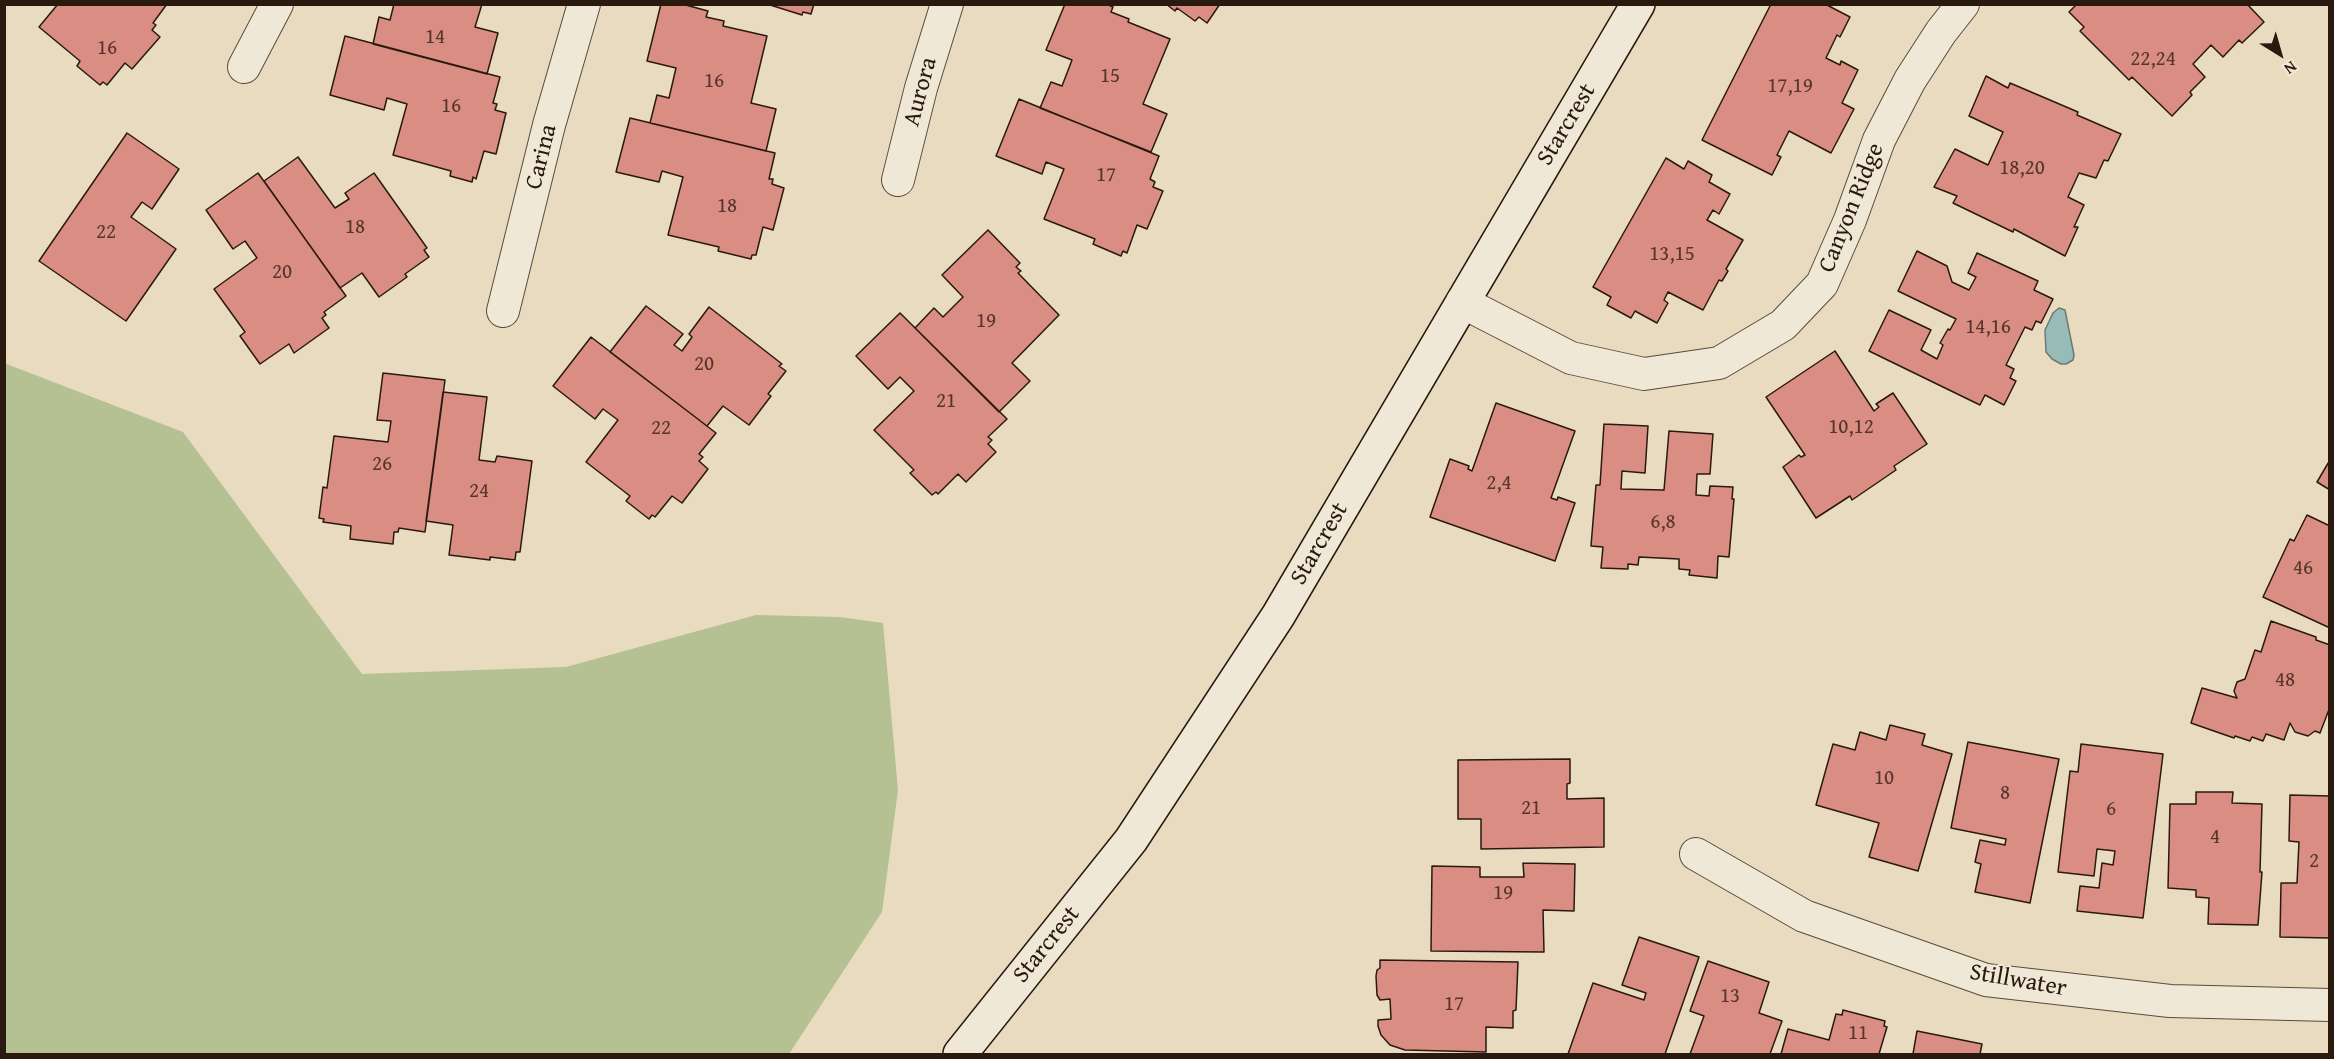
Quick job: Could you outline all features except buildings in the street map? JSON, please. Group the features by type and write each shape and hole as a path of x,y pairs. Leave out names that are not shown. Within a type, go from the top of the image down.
{"street":[{"path":"244,68 277,4"},
{"name":"Carina","path":"503,310 549,125 584,4"},
{"name":"Aurora","path":"898,180 921,88 947,4"},
{"name":"Starcrest","path":"960,1054 1131,840 1278,616 1638,4"},
{"name":"Canyon Ridge","path":"1462,302 1571,358 1644,374 1719,363 1783,326 1822,284 1850,219 1879,140 1910,80 1941,32 1963,4"},
{"name":"Stillwater","path":"1696,854 1804,916 1986,980 2170,1001 2330,1005"}],"green space":[{"path":"4,363 183,432 362,674 566,667 756,615 839,617 883,623 898,790 882,912 789,1054 5,1054"}],"water":[{"path":"2059,308 2065,310 2074,355 2073,360 2066,364 2052,359 2046,352 2045,330 2053,313"}]}
